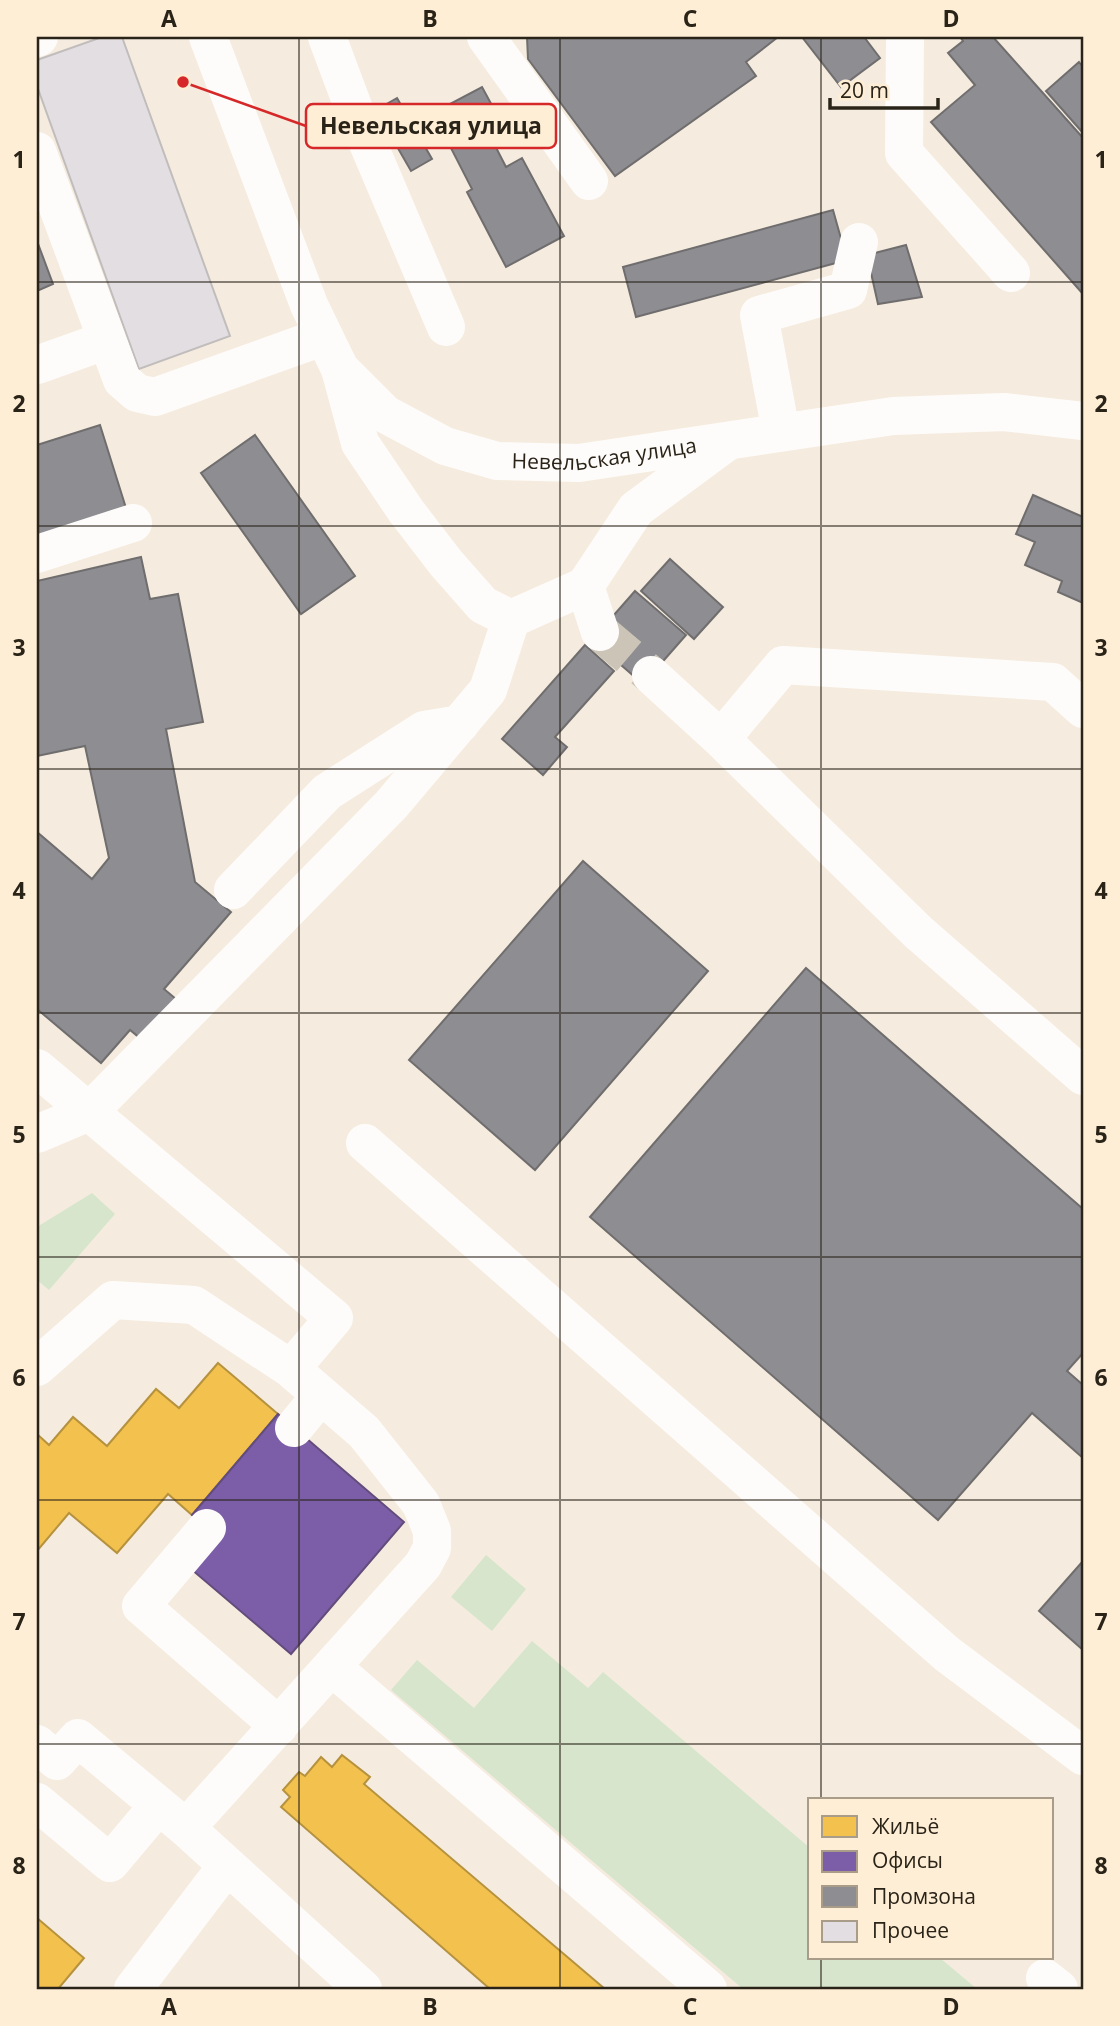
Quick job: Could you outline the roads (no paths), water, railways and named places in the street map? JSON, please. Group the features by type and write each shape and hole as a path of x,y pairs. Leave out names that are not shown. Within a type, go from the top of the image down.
{"main road":[{"name":"Невельская улица","path":"208,37 331,353 385,414 444,446 497,460 579,463 892,416 1004,412 1083,421"},
{"path":"327,37 358,120 446,327"},
{"path":"486,37 589,181"},
{"path":"905,37 904,153 1011,273"},
{"path":"37,150 122,380 137,393 155,397 240,368 331,353 360,443 406,511 446,563 483,605 511,620"},
{"path":"780,432 760,315 848,290 859,242"},
{"path":"37,365 107,340"},
{"path":"37,1134 89,1112 391,806 488,690 511,620 585,586 636,509 727,442"},
{"path":"37,554 133,523"},
{"path":"585,586 600,632"},
{"path":"721,739 783,665 1053,682 1083,709"},
{"path":"651,676 721,739 918,932 1083,1076"},
{"path":"233,890 327,792 424,730 460,723"},
{"path":"37,1068 334,1318 291,1369"},
{"path":"365,1143 947,1654 1083,1756"},
{"path":"37,1367 113,1300 194,1305 291,1369 364,1432 421,1504 432,1531 432,1548 423,1565 279,1726 172,1817 110,1863 37,1802"},
{"path":"294,1427 321,1395"},
{"path":"207,1528 141,1606 279,1726"},
{"path":"331,1667 708,1989"},
{"path":"44,1764 78,1738 172,1817 363,1989"},
{"path":"133,1989 226,1867"}],"tunnel":[{"path":"600,632 651,675"}],"place":[{"name":"Невельская улица","path":"183,82"}]}
